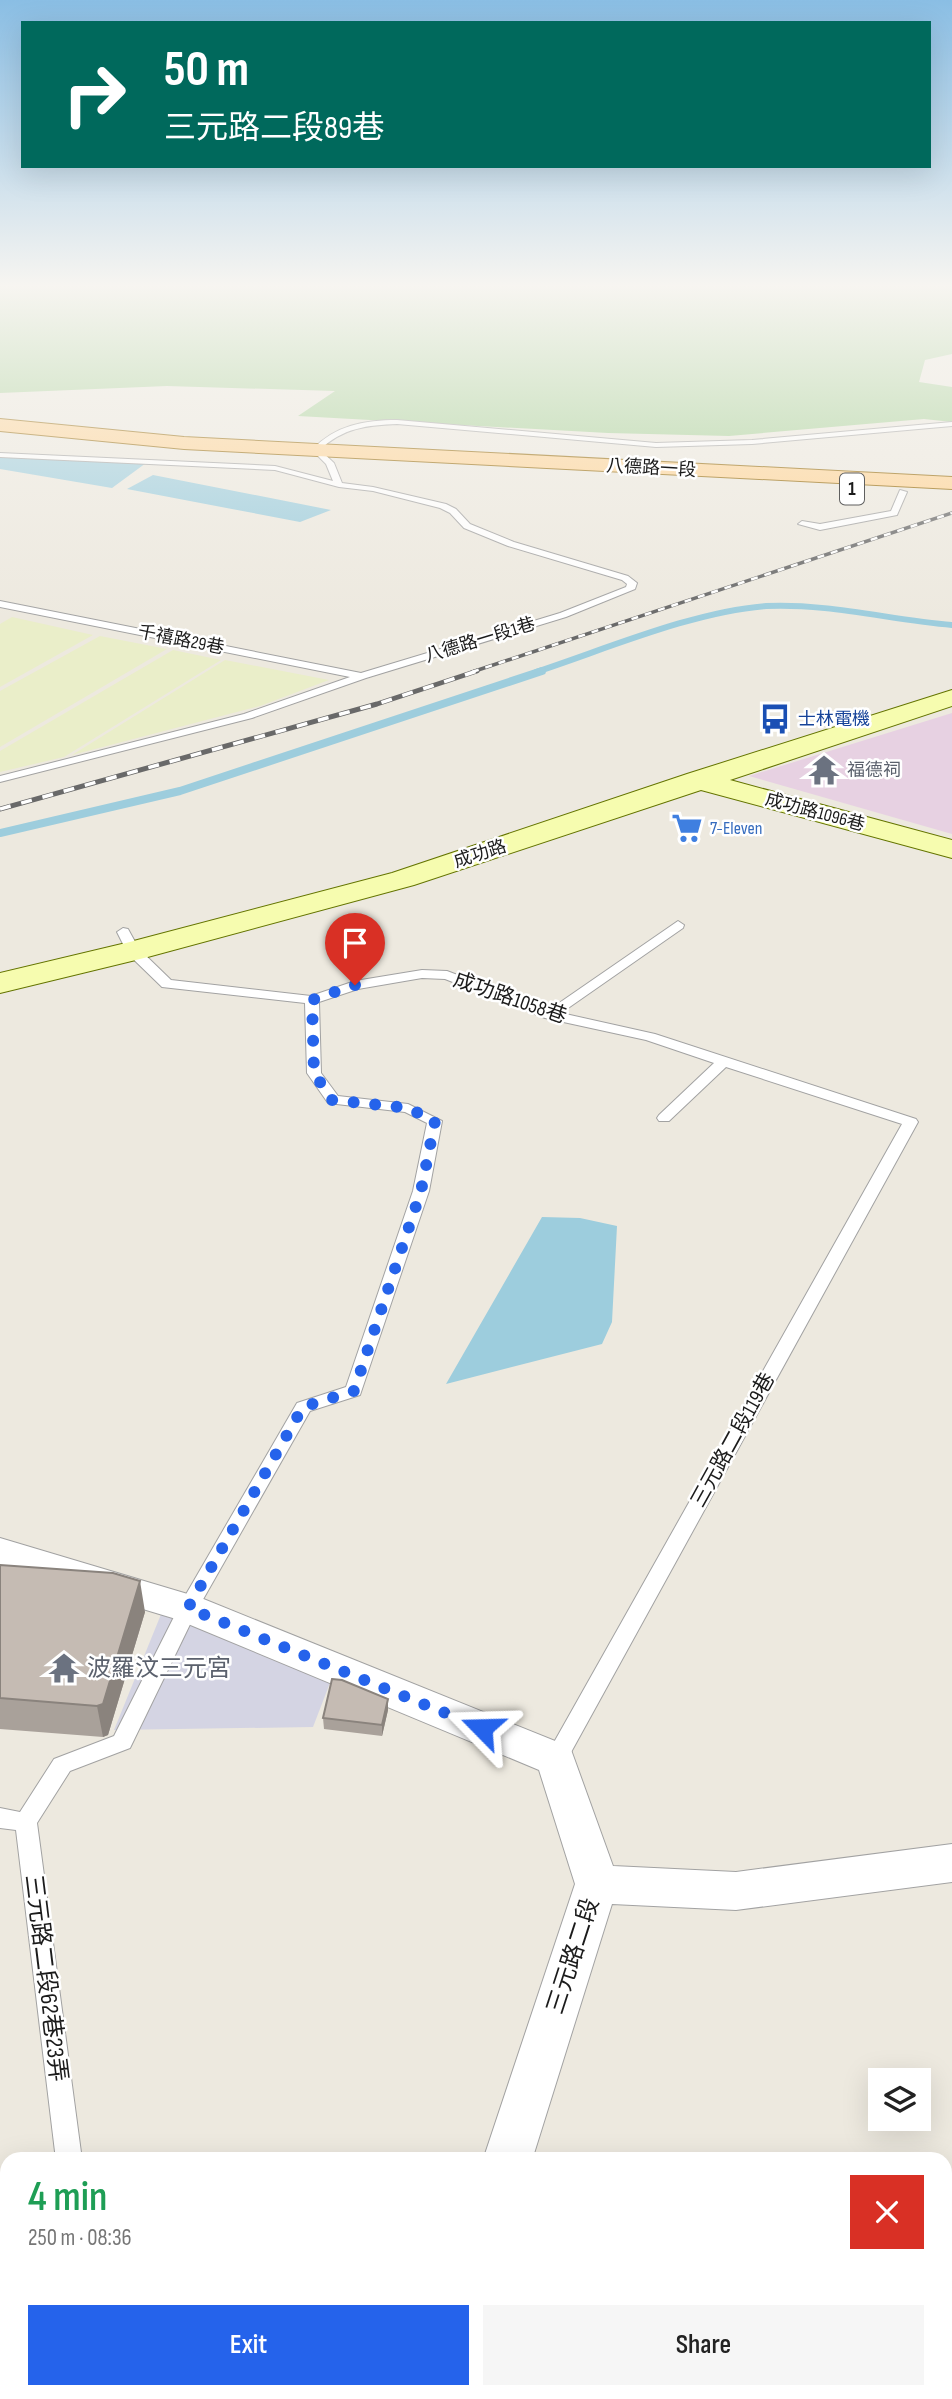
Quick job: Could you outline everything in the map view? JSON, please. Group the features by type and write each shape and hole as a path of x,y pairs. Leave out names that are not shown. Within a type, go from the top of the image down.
{"main road":[{"name":"八德路一段","path":"0,425 323,456"},
{"name":"八德路一段","path":"0,437 755,478"},
{"name":"1","path":"755,478 952,483"},
{"name":"1","path":"755,478 952,494"}],"street":[{"name":"成功路","path":"0,961 128,942 403,879 952,681"},
{"name":"成功路","path":"691,777 952,698"},
{"name":"成功路1096巷","path":"691,777 952,849"},
{"name":"成功路","path":"0,983 128,942"},
{"path":"0,1552 188,1608 556,1759"},
{"name":"三元路二段","path":"510,2152 597,1884 556,1759"},
{"path":"597,1884 736,1891 952,1863"}],"lane":[{"path":"339,485 323,456 325,440 348,427 374,422 624,444 706,445 952,424"},
{"path":"0,455 275,468 339,485"},
{"name":"八德路一段1巷","path":"0,779 248,716 362,676 563,615 629,589 632,583 625,578 572,565 478,531 467,526 453,511 443,506 373,489 339,485"},
{"path":"802,524 820,527 894,513 903,492"},
{"name":"千禧路29巷","path":"0,604 362,676"},
{"path":"550,1015 678,925"},
{"name":"成功路1058巷","path":"128,942 167,984 312,1000 355,985 422,974 447,975 550,1015 650,1037 911,1122"},
{"path":"0,1818 26,1822 62,1765 122,1742 188,1608 303,1407 354,1391 421,1191 435,1121 408,1108 332,1100 314,1073 312,1000"},
{"path":"664,1118 724,1061"},
{"name":"三元路二段119巷","path":"556,1759 911,1122"},
{"name":"三元路二段62巷23弄","path":"26,1822 68,2152"}],"shaded area":[{"path":"952,713 952,834 749,776"},
{"path":"164,1607 333,1675 313,1727 114,1730"}],"green space":[{"path":"326,397 952,397 952,422 924,419 729,436 608,433 298,416"},
{"path":"12,617 93,635 0,687 0,624"},
{"path":"100,636 167,649 0,747 0,691"},
{"path":"173,650 221,660 64,757 0,772 0,751"},
{"path":"225,660 329,680 260,706 72,755"}],"water":[{"path":"0,454 146,463 112,488 0,469"},
{"path":"153,475 331,510 300,522 127,489"},
{"path":"542,1217 580,1218 617,1226 612,1322 602,1344 446,1384"}],"building":[{"name":"波羅汶三元宮","path":"0,1565 113,1573 140,1581 103,1704 97,1706 0,1698"},
{"path":"332,1679 342,1680 388,1699 382,1725 323,1718"}],"waterway":[{"path":"536,672 680,623 739,609 766,606 813,607 952,625"},
{"path":"0,833 180,791 542,671"}],"railway":[{"path":"472,672 952,513"},
{"path":"0,809 377,704 477,671"}],"place":[{"name":"士林電機","path":"775,719"},
{"name":"福德祠","path":"824,770"},
{"name":"7-Eleven","path":"687,828"},
{"name":"波羅汶三元宮","path":"64,1668"}],"route":[{"path":"355,985 312,1000 314,1073 332,1100 376,1107 408,1108 435,1121 421,1191 354,1391 303,1407 188,1608 482,1728"}]}
